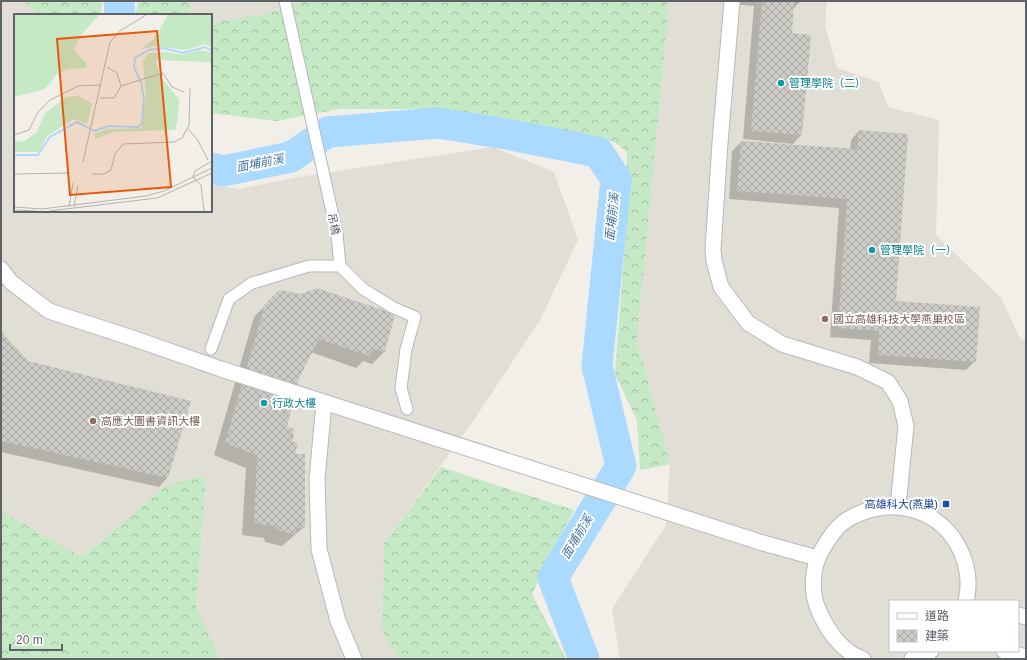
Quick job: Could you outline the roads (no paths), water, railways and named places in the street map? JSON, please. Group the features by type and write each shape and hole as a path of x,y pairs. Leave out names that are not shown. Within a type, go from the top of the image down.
{"street":[{"name":"吊橋","path":"285,1 337,234 340,266"},
{"path":"732,1 713,249 714,261 721,287 748,323 782,344 858,367 888,382 900,401 906,426 898,506"},
{"path":"211,349 229,299 252,283 309,266 340,266 363,289 392,307 415,317 406,349 401,388 407,409"},
{"path":"1,269 11,282 49,311 324,402 817,558"},
{"path":"324,402 317,479 318,550 338,621 354,659"},
{"path":"863,659 857,657 841,644 826,626 816,605 813,582 817,558 830,536 849,518 872,508 898,506 921,512 942,525 958,544 967,566 969,591 966,600"},
{"path":"912,659 929,652"},
{"path":"1008,652 1026,657"}],"waterway":[{"name":"面埔前溪","path":"119,1 120,14"},
{"name":"面埔前溪","path":"212,168 223,171 291,157 328,132 438,123 506,134 598,152 616,179 597,366 621,466 553,578 584,659"}],"place":[{"name":"管理學院（二）","path":"781,83"},
{"name":"管理學院（一）","path":"872,250"},
{"name":"國立高雄科技大學燕巢校區","path":"825,319"},
{"name":"行政大樓","path":"264,403"},
{"name":"高應大圖書資訊大樓","path":"93,421"},
{"name":"高雄科大(燕巢)","path":"946,504"}]}
